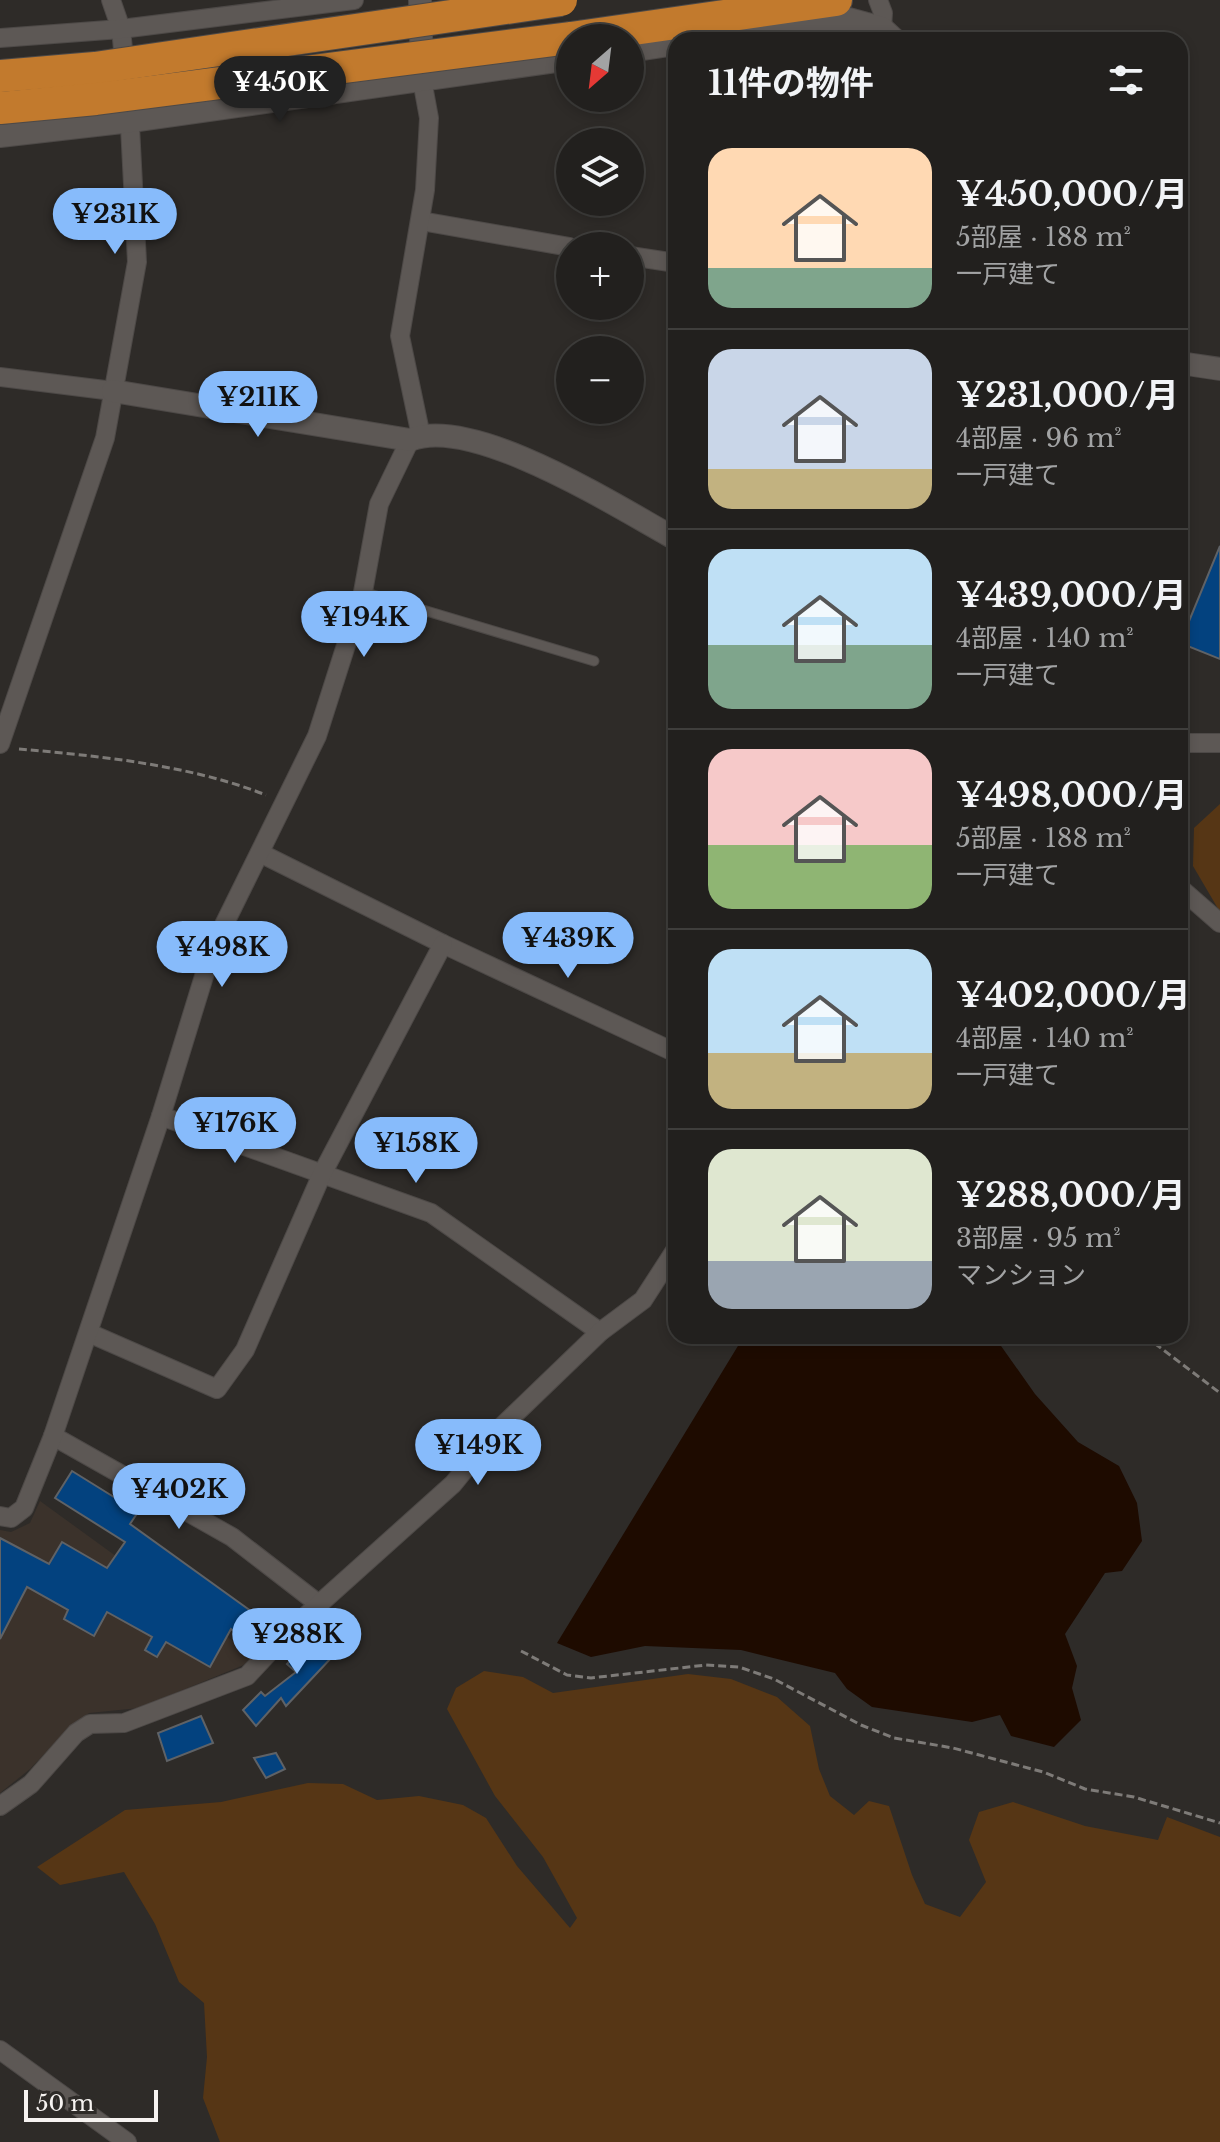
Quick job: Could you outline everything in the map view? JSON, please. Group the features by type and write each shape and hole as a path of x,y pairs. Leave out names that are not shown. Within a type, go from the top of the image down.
{"highway":[{"path":"0,76 95,68 561,0"},
{"path":"644,27 836,0"},
{"path":"0,108 96,99 556,40"}],"street":[{"path":"6,746 105,438 137,262 131,121 121,29 111,0"},
{"path":"0,38 121,29 354,0"},
{"path":"0,1516 11,1518 24,1508 53,1436 161,1116 213,947 317,736 363,592 379,504 416,438 400,336 421,221 429,118 422,80 420,0"},
{"path":"878,0 888,32"},
{"path":"759,32 849,19 884,32"},
{"path":"644,49 668,45"},
{"path":"0,136 131,121 556,61"},
{"path":"421,221 556,245"},
{"path":"644,258 668,262"},
{"path":"1188,364 1220,369"},
{"path":"0,377 113,391 416,438 486,443 545,468 668,535"},
{"path":"1188,743 1220,743"},
{"path":"260,853 443,944 668,1049"},
{"path":"1188,895 1220,923"},
{"path":"89,1333 217,1389 245,1350 322,1174 443,944"},
{"path":"161,1116 431,1213 600,1332"},
{"path":"0,1806 31,1784 90,1724 124,1723 247,1676 288,1632 453,1484 492,1436 600,1332 643,1300 668,1261"},
{"path":"53,1436 232,1537 320,1605"},
{"path":"0,2050 127,2142"}],"lane":[{"path":"363,592 594,661"}],"path":[{"path":"6,746 152,765 244,786 285,802"},
{"path":"1156,1344 1220,1393"},
{"path":"521,1651 567,1675 591,1678 706,1665 739,1667 774,1679 861,1725 894,1738 1028,1768 1085,1789 1134,1797 1220,1823"}],"shaded area":[{"path":"1220,804 1220,912 1193,866 1194,828"},
{"path":"739,1344 1000,1344 1035,1394 1078,1442 1119,1466 1137,1503 1142,1541 1122,1571 1105,1573 1065,1634 1077,1666 1072,1688 1081,1720 1054,1747 1011,1736 1000,1715 972,1722 872,1707 847,1689 835,1673 741,1650 645,1646 591,1657 557,1643"},
{"path":"40,1501 255,1657 251,1662 139,1708 89,1713 74,1723 30,1769 0,1793 0,1530 11,1532 30,1523"},
{"path":"484,1671 523,1677 553,1693 688,1674 731,1679 777,1697 810,1726 819,1769 830,1796 854,1815 869,1801 889,1806 925,1904 960,1917 986,1882 969,1840 979,1812 1013,1802 1085,1826 1158,1840 1167,1817 1220,1837 1220,2142 220,2142 203,2098 207,2057 204,2003 179,1982 155,1924 124,1872 60,1885 37,1867 125,1810 221,1802 308,1783 343,1784 377,1800 419,1796 463,1805 486,1818 517,1866 570,1928 577,1918 543,1857 495,1796 447,1709 456,1688"}],"building":[{"path":"1220,546 1220,659 1188,646 1188,624"},
{"path":"72,1471 138,1512 130,1524 255,1614 240,1636 231,1629 210,1667 166,1642 157,1657 145,1650 152,1637 107,1612 94,1636 64,1619 68,1610 27,1587 0,1639 0,1538 49,1564 62,1542 107,1568 125,1542 55,1498"},
{"path":"334,1627 348,1640 286,1706 281,1698 256,1726 243,1710 261,1692 265,1696 296,1672 287,1664 302,1649 307,1655"},
{"path":"201,1716 213,1743 167,1761 158,1733"},
{"path":"276,1753 285,1769 266,1778 254,1758"}]}
